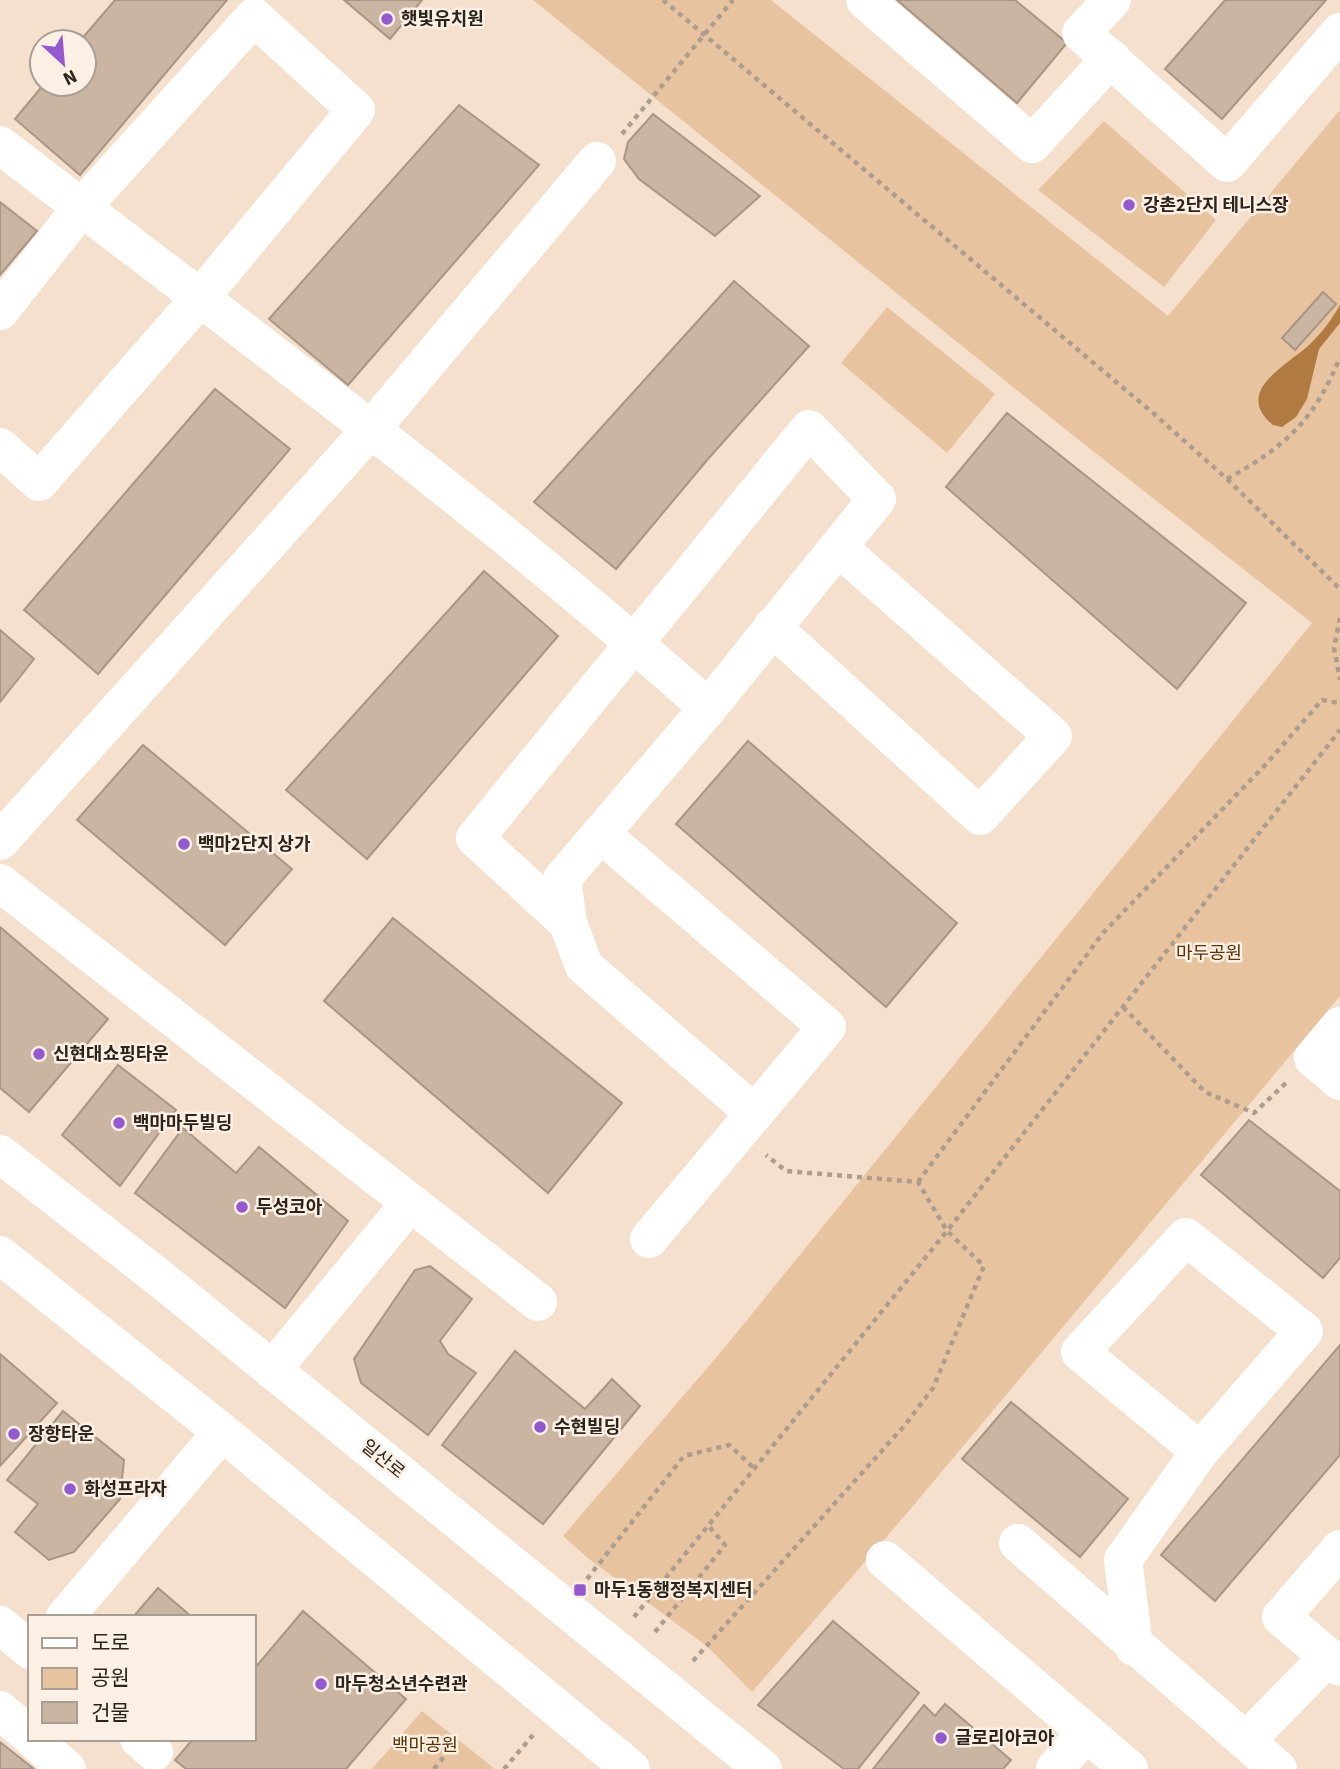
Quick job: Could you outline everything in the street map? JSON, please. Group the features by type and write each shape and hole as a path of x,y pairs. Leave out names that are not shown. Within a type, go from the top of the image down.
{"main road":[{"path":"865,0 1032,144 1111,58"},
{"path":"1112,0 1081,33 1227,163 1340,32"},
{"path":"0,311 81,208 254,17 356,110 200,298 39,482 0,447"},
{"path":"0,145 372,428 634,642 708,708"},
{"path":"0,841 372,428 597,161"},
{"path":"568,923 475,838 809,429 877,499 708,708 562,879 568,923 584,966 746,1123"},
{"path":"772,627 980,816 1053,736 839,548"},
{"path":"601,834 827,1027 649,1239"},
{"path":"0,883 538,1302"},
{"path":"1326,1069 1340,1026"},
{"name":"일산로","path":"0,1154 272,1370 763,1769"},
{"path":"272,1370 410,1203"},
{"path":"1134,1647 1123,1560 1200,1451 1304,1331 1186,1237 1080,1352 1200,1451"},
{"path":"0,1255 222,1432 631,1769"},
{"path":"67,1615 222,1432"},
{"path":"1018,1544 1278,1769"},
{"path":"1246,1741 1334,1662 1281,1617 1340,1549"},
{"path":"885,1560 1129,1769"},
{"path":"0,1625 28,1648"},
{"path":"0,1710 28,1735"},
{"path":"1055,1769 1086,1732"},
{"path":"34,1741 67,1769"}],"path":[{"path":"663,0 1114,380 1227,479 1340,589"},
{"path":"597,161 733,0"},
{"path":"1227,479 1272,454 1303,424 1329,384 1340,357"},
{"path":"1340,618 1334,648 1340,680"},
{"path":"918,1182 1103,933 1268,762 1321,700 1340,703"},
{"path":"625,1627 947,1231 1340,730"},
{"path":"1123,1007 1205,1092 1254,1113 1326,1069"},
{"path":"746,1123 786,1171 828,1176 865,1175 918,1182"},
{"path":"693,1661 905,1425 933,1388 984,1266 947,1231 918,1182"},
{"path":"587,1579 684,1456 729,1445 754,1468"},
{"path":"655,1632 725,1545 708,1525"},
{"path":"504,1769 539,1729"},
{"path":"434,1769 447,1753"}],"green space":[{"name":"마두공원","path":"533,0 771,0 1168,316 1340,110 1340,996 908,1512 752,1692 708,1647 589,1559 563,1536 726,1346 1312,623 1070,433"},
{"name":"강촌2단지 테니스장","path":"1104,121 1216,220 1164,287 1038,190"},
{"path":"887,307 995,394 947,453 841,363"},
{"name":"백마공원","path":"422,1711 495,1769 372,1769"}],"shaded area":[{"path":"1340,305 1340,323 1319,349 1307,399 1296,417 1282,427 1273,425 1262,413 1258,401 1261,390 1278,370 1318,336"}],"building":[{"path":"115,0 227,0 80,175 15,119 32,98 98,98 98,28 91,28"},
{"name":"햇빛유치원","path":"344,0 422,0 390,39"},
{"path":"897,0 1015,0 1067,43 1017,103"},
{"path":"1225,0 1326,0 1222,119 1165,69"},
{"path":"459,105 539,165 348,385 269,319"},
{"path":"653,114 760,196 715,236 639,179 624,159 628,142"},
{"path":"0,202 37,231 0,275"},
{"path":"734,281 809,346 708,459 616,569 534,502"},
{"path":"1323,292 1336,304 1295,350 1282,338"},
{"path":"215,389 290,449 98,674 24,610"},
{"path":"1007,413 1246,603 1177,689 946,487"},
{"path":"484,571 558,636 367,859 286,790"},
{"path":"0,630 34,659 0,702"},
{"path":"748,741 957,923 886,1007 676,824"},
{"name":"백마2단지 상가","path":"143,745 292,869 225,945 77,820"},
{"path":"393,918 622,1103 548,1193 324,1001"},
{"name":"신현대쇼핑타운","path":"0,927 108,1019 29,1112 0,1088"},
{"name":"백마마두빌딩","path":"118,1065 176,1110 120,1186 62,1135"},
{"path":"1249,1120 1340,1191 1340,1258 1323,1278 1201,1175"},
{"name":"두성코아","path":"183,1128 236,1173 259,1147 348,1221 285,1308 135,1193"},
{"path":"430,1266 472,1299 440,1341 448,1354 476,1373 428,1435 361,1383 354,1359 415,1270"},
{"path":"1340,1345 1340,1455 1215,1601 1161,1555"},
{"name":"수현빌딩","path":"515,1351 585,1409 612,1379 640,1406 543,1524 442,1445"},
{"name":"장항타운","path":"0,1354 57,1403 0,1466"},
{"path":"1011,1402 1128,1499 1080,1557 962,1459"},
{"name":"화성프라자","path":"63,1411 124,1460 120,1499 74,1552 49,1560 15,1532 38,1504 7,1480"},
{"path":"158,1588 190,1615 135,1615"},
{"name":"마두청소년수련관","path":"303,1611 406,1699 346,1769 186,1769 175,1760 191,1741 256,1741 256,1667"},
{"path":"833,1621 919,1693 858,1769 844,1769 758,1705"},
{"name":"글로리아코아","path":"945,1704 1011,1760 1003,1769 873,1769 924,1705 935,1716"},
{"path":"0,1742 34,1769 0,1769"}],"place":[{"name":"햇빛유치원","path":"387,19"},
{"name":"강촌2단지 테니스장","path":"1129,205"},
{"name":"백마2단지 상가","path":"184,844"},
{"name":"신현대쇼핑타운","path":"39,1054"},
{"name":"백마마두빌딩","path":"119,1123"},
{"name":"두성코아","path":"242,1207"},
{"name":"수현빌딩","path":"540,1427"},
{"name":"장항타운","path":"14,1434"},
{"name":"화성프라자","path":"70,1489"},
{"name":"마두1동행정복지센터","path":"580,1590"},
{"name":"마두청소년수련관","path":"321,1684"},
{"name":"글로리아코아","path":"941,1738"}]}
